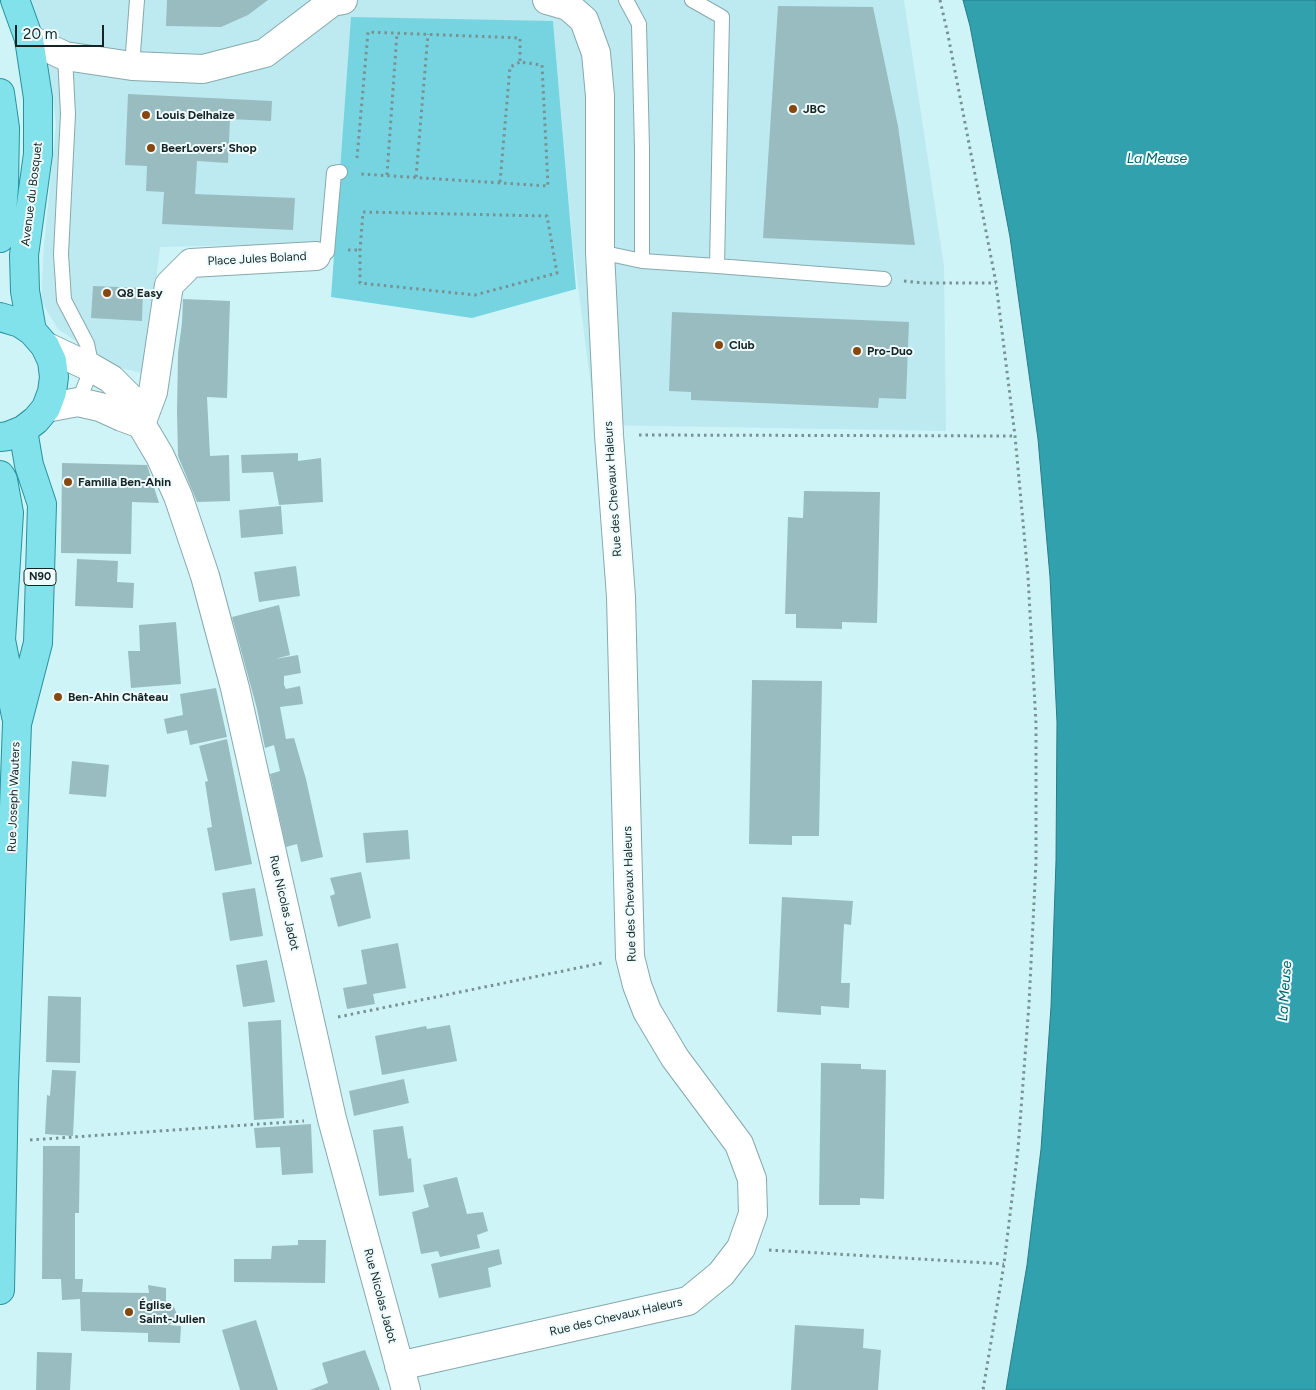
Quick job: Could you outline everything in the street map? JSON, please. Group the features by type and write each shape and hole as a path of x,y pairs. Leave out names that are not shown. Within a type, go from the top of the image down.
{"main road":[{"name":"Avenue du Bosquet","path":"12,434 36,420 46,408 52,392 54,377 52,361 38,339 25,291 24,255 38,154 38,108 29,39 15,0"},
{"path":"0,94 3,128 4,187 0,238"},
{"path":"0,317 20,323 38,339"},
{"name":"Rue Joseph Wauters","path":"0,1290 17,724 38,643 42,504 28,465 12,434"},
{"name":"Rue Joseph Wauters","path":"0,476 3,480 9,513 1,640 17,724"}],"street":[{"path":"29,39 65,56 132,66 203,69 265,53 332,2 343,0"},
{"name":"Rue des Chevaux Haleurs","path":"403,1378 688,1302 721,1274 741,1248 753,1214 752,1179 739,1144 675,1058 647,1011 637,985 630,957 621,597 609,435 600,252 600,96 596,53 584,20 568,6 547,0"},
{"name":"Place Jules Boland","path":"141,424 153,392 169,284 191,263 326,252"},
{"name":"Rue Nicolas Jadot","path":"38,339 111,379 134,402 141,424 160,456 178,496 205,576 235,688 332,1119 403,1378"},
{"path":"46,408 78,402 100,407 141,424"}],"lane":[{"path":"132,66 136,0"},
{"path":"626,0 639,24 642,261"},
{"path":"692,0 722,16 717,266"},
{"path":"65,56 68,114 61,254 64,300 87,344 92,368 78,402"},
{"path":"326,252 334,173 340,172"},
{"path":"600,252 642,261 884,278"}],"path":[{"path":"940,0 996,282 1016,436 1028,576 1036,724 1036,862 1027,1033 1018,1149 1004,1264 983,1390"},
{"path":"356,173 368,32 520,38 520,62"},
{"path":"387,175 397,33"},
{"path":"416,177 428,34"},
{"path":"340,172 548,186 542,65 520,62 510,67 500,182"},
{"path":"363,212 547,216 557,273 475,295 360,283 360,250 363,212"},
{"path":"923,283 996,282"},
{"path":"609,435 1016,436"},
{"path":"311,1023 630,957"},
{"path":"3,1142 332,1119"},
{"path":"741,1248 1004,1264"}],"shaded area":[{"path":"31,0 904,0 944,266 946,431 596,425 573,248 553,21 341,168 335,243 160,247 145,374 113,366 58,329 41,301 44,245 56,125 49,68"},
{"path":"351,17 553,21 576,289 472,318 331,297"}],"water":[{"name":"La Meuse","path":"963,0 1316,0 1316,1390 1006,1390 1027,1265 1041,1149 1051,1007 1056,861 1057,722 1050,577 1038,439 1010,237 970,26"}],"building":[{"path":"167,0 268,0 248,15 221,27 166,26"},
{"path":"778,6 873,7 898,126 915,245 763,238"},
{"path":"128,94 272,101 271,121 230,119 228,163 197,161 195,194 295,198 293,230 162,224 164,192 146,191 147,166 125,165"},
{"path":"93,286 143,288 142,321 91,318"},
{"path":"183,299 230,301 227,398 207,397 210,456 229,455 230,501 197,502 178,456 178,353"},
{"path":"672,312 909,322 906,399 879,398 878,408 691,400 691,392 669,391"},
{"path":"298,453 298,461 321,458 323,502 279,505 273,472 242,473 241,455"},
{"path":"62,463 147,465 159,503 132,502 131,554 61,553"},
{"path":"804,491 880,492 877,623 842,622 842,629 796,628 796,614 785,614 788,517 803,518"},
{"path":"281,506 283,534 241,538 239,510"},
{"path":"77,559 118,561 117,582 134,583 133,608 75,606"},
{"path":"296,566 300,596 259,602 254,572"},
{"path":"279,605 290,655 275,659 298,655 301,673 284,676 284,685 286,689 300,686 303,704 280,707 286,739 294,738 306,779 323,857 301,862 297,844 286,847 270,774 280,771 274,745 265,748 257,709 232,617"},
{"path":"176,622 181,684 131,688 128,651 140,651 139,625"},
{"path":"752,680 822,681 819,836 792,836 792,845 749,844"},
{"path":"216,688 227,737 190,745 187,730 167,734 164,719 183,715 180,694"},
{"path":"227,739 252,864 215,871 207,828 212,827 205,782 208,781 199,746"},
{"path":"72,761 109,765 106,797 69,794"},
{"path":"408,830 410,859 366,863 363,833"},
{"path":"361,872 371,918 338,927 330,896 335,894 330,878"},
{"path":"255,888 263,936 230,941 222,893"},
{"path":"782,897 853,901 851,925 844,924 841,983 850,983 849,1008 821,1006 821,1015 777,1012"},
{"path":"398,943 406,988 373,994 375,1004 347,1009 343,988 367,984 361,950"},
{"path":"267,960 275,1002 243,1007 236,965"},
{"path":"48,996 81,997 80,1063 46,1062"},
{"path":"281,1020 284,1118 254,1120 248,1022"},
{"path":"450,1025 457,1061 382,1075 375,1036 426,1026 427,1029"},
{"path":"821,1063 861,1064 861,1069 886,1070 884,1199 860,1198 860,1205 819,1205"},
{"path":"52,1070 76,1071 73,1136 45,1134 47,1095 50,1096"},
{"path":"404,1079 409,1103 354,1116 349,1091"},
{"path":"311,1124 313,1173 282,1175 280,1147 256,1148 254,1128"},
{"path":"403,1126 408,1159 411,1158 414,1192 379,1196 373,1130"},
{"path":"43,1146 80,1146 79,1213 75,1213 75,1279 83,1279 82,1292 149,1293 148,1285 166,1288 166,1303 174,1307 177,1315 174,1322 169,1325 181,1326 180,1343 148,1342 148,1333 81,1331 80,1299 62,1300 61,1279 42,1279"},
{"path":"457,1177 467,1214 483,1212 488,1231 477,1235 480,1248 440,1257 438,1251 421,1254 412,1212 429,1207 423,1185"},
{"path":"298,1240 326,1240 325,1283 234,1282 234,1259 271,1259 272,1246 298,1245"},
{"path":"499,1249 502,1264 488,1268 491,1287 439,1298 431,1264"},
{"path":"256,1320 278,1390 240,1390 222,1330"},
{"path":"795,1325 864,1329 863,1348 881,1350 878,1390 791,1390"},
{"path":"365,1350 380,1390 310,1390 328,1383 322,1363"},
{"path":"37,1352 72,1353 70,1390 36,1390"}],"place":[{"name":"JBC","path":"793,109"},
{"name":"Louis Delhaize","path":"146,115"},
{"name":"BeerLovers' Shop","path":"151,148"},
{"name":"Q8 Easy","path":"107,293"},
{"name":"Club","path":"719,345"},
{"name":"Pro-Duo","path":"857,351"},
{"name":"Familia Ben-Ahin","path":"68,482"},
{"name":"Ben-Ahin Château","path":"58,697"},
{"name":"Église Saint-Julien","path":"129,1312"}]}
